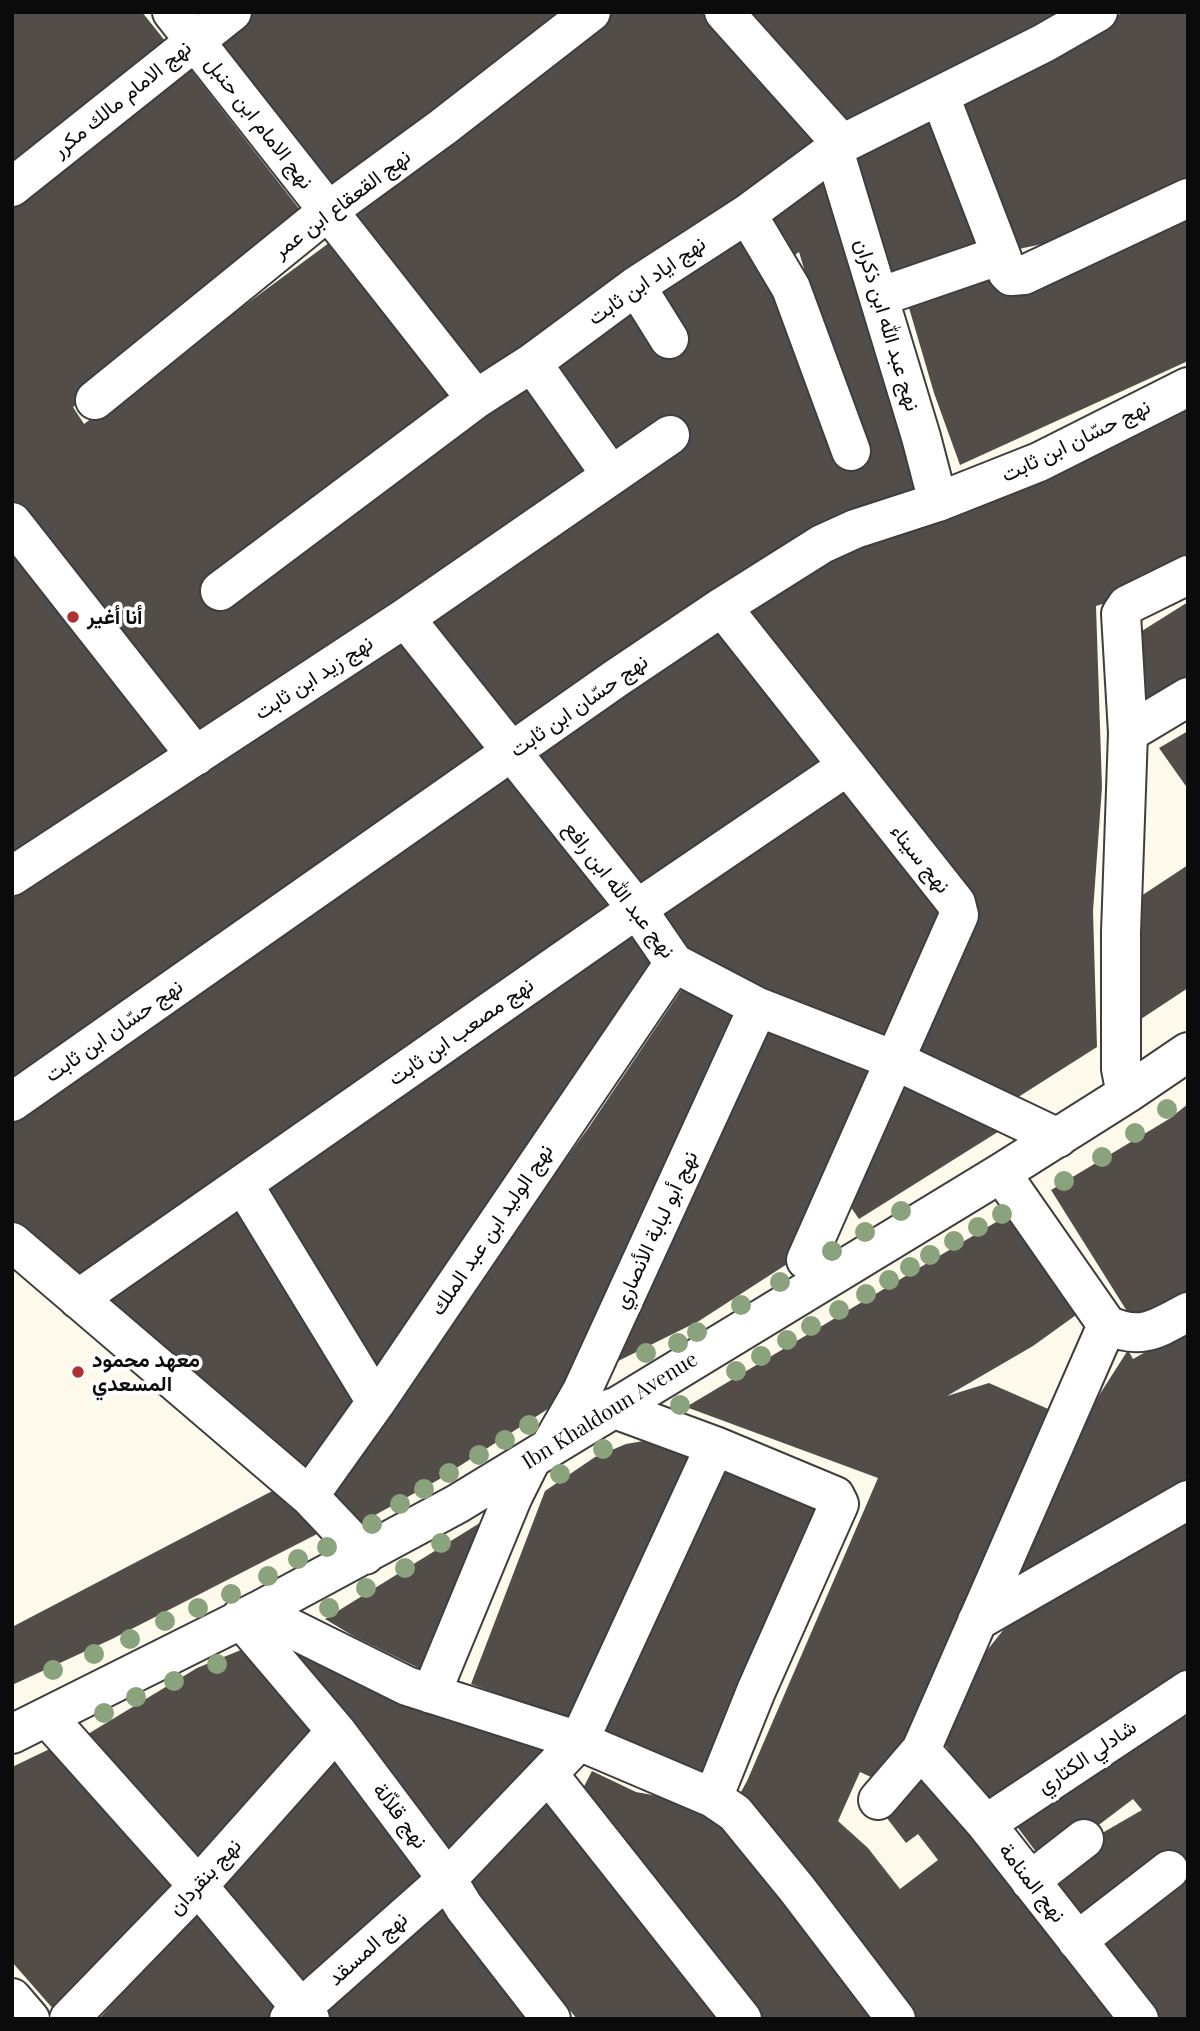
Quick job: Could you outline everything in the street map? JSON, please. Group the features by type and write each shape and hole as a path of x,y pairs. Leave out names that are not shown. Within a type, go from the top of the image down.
{"street":[{"name":"نهج الامام مالك مكرر","path":"12,187 183,26 232,12"},
{"name":"نهج القعقاع ابن عمر","path":"95,400 328,211 454,119 591,12"},
{"path":"724,12 838,147"},
{"name":"نهج اياد ابن ثابت","path":"220,591 476,399 532,363 636,286 747,214 838,147 940,96 1088,15"},
{"name":"نهج الامام ابن حنبل","path":"183,26 476,399"},
{"path":"940,96 1007,272 1011,276 1024,275 1188,198"},
{"name":"نهج عبد الله ابن ذكران","path":"838,147 938,502"},
{"path":"747,214 791,288 851,451"},
{"path":"879,297 1001,255"},
{"path":"636,286 669,339"},
{"path":"532,363 611,475"},
{"name":"نهج حسّان ابن ثابت","path":"12,1102 722,607 822,544 855,529 938,502 1039,462 1188,387"},
{"name":"نهج زيد ابن ثابت","path":"12,876 405,618 670,435"},
{"path":"12,522 196,756"},
{"path":"1126,1094 1121,1069 1121,932 1128,733 1121,614 1127,605 1188,575"},
{"name":"نهج سيناء","path":"722,607 959,910 960,915 806,1260"},
{"name":"نهج عبد الله ابن رافع","path":"405,618 636,909 674,963 758,1007 894,1060 1058,1138"},
{"path":"1128,733 1188,697"},
{"name":"نهج مصعب ابن ثابت","path":"78,1299 636,909 846,767"},
{"name":"نهج الوليد ابن عبد الملك","path":"309,1496 376,1402 674,963"},
{"name":"نهج أبو لبابة الأنصاري","path":"430,1694 513,1496 582,1391 758,1007"},
{"name":"Ibn Khaldoun Avenue","path":"12,1734 365,1555 539,1456 612,1408 1058,1138 1188,1052"},
{"path":"1001,1173 1107,1325 1135,1334 1153,1331 1188,1312"},
{"path":"243,1184 376,1402"},
{"path":"12,1242 309,1496 365,1555"},
{"path":"878,1800 921,1750 1107,1325"},
{"path":"612,1408 715,1446 835,1496 839,1504 713,1798"},
{"name":"نهج المسقد","path":"300,2015 447,1879 579,1741 715,1446"},
{"path":"977,1621 1188,1500"},
{"path":"251,1614 272,1619 407,1686 579,1741 713,1798 735,1813 896,2019"},
{"name":"نهج قلاّلة","path":"251,1614 447,1879 464,1907 551,2019"},
{"name":"شادلي الكتاري","path":"986,1824 1184,1699"},
{"path":"47,1717 198,1886 300,2015"},
{"name":"نهج بنقردان","path":"69,2019 198,1886 336,1731"},
{"name":"نهج المنامة","path":"921,1750 986,1824 1139,2019"},
{"path":"549,1775 742,2019"},
{"path":"1030,1881 1084,1839"},
{"path":"1077,1941 1169,1870"},
{"path":"12,1998 30,2019"}],"building":[{"path":"12,12 142,12 174,52 12,174"},
{"path":"248,12 575,12 342,199 214,38"},
{"path":"605,12 717,12 833,140 481,383 348,207"},
{"path":"735,12 1061,12 849,133"},
{"path":"1124,12 1188,12 1188,188 1105,231 1009,251 958,101"},
{"path":"188,66 311,224 73,407 84,424 337,237 461,402 527,375 595,467 198,750 12,500 12,202"},
{"path":"940,115 989,248 892,283 848,159"},
{"path":"838,169 934,496 523,737 423,620 613,463 549,363 635,302 668,358 688,348 652,288 745,228 848,416 799,252 780,265 758,215"},
{"path":"1188,215 1188,361 960,465 934,393 907,301"},
{"path":"1188,400 1188,560 1112,601 1096,606 1102,787 1093,911 1097,1047 1012,1101 913,1053 975,914 736,616 800,569"},
{"path":"12,538 182,754 12,864"},
{"path":"1188,602 1188,677 1139,710 1126,641"},
{"path":"728,622 831,768 639,903 535,758"},
{"path":"396,632 507,751 12,1095 12,890"},
{"path":"1188,731 1188,789 1159,748"},
{"path":"511,759 616,900 268,1156 75,1290 12,1237 12,1109"},
{"path":"848,780 947,908 890,1050 698,976 650,912"},
{"path":"1188,865 1188,988 1138,1021 1135,900"},
{"path":"633,917 666,965 376,1382 255,1185"},
{"path":"688,980 752,1012 571,1394 438,1480 352,1528 321,1497 589,1127"},
{"path":"774,1015 885,1067 801,1255 699,1321 600,1370"},
{"path":"898,1074 1009,1125 859,1219 841,1193"},
{"path":"1188,1104 1188,1307 1130,1316 1051,1190 1169,1119"},
{"path":"240,1191 361,1396 304,1483 91,1297"},
{"path":"1023,1206 1090,1305 1033,1346 947,1396 989,1383 1062,1415 884,1783 860,1772 838,1821 868,1848 900,1889 938,1860 918,1834 906,1843 880,1809 930,1771 1125,2019 917,2019 791,1859 732,1808 747,1781 878,1478 686,1407"},
{"path":"1188,1328 1188,1492 1007,1597 1075,1433 1128,1350 1133,1359"},
{"path":"661,1438 693,1455 569,1720 471,1684 545,1491 595,1457 626,1444"},
{"path":"719,1460 832,1507 716,1784 603,1738"},
{"path":"276,1489 323,1531 112,1639 12,1685 12,1627"},
{"path":"1188,1518 1188,1681 990,1810 937,1733 973,1668 1012,1619"},
{"path":"483,1521 433,1675 355,1637 325,1619"},
{"path":"294,1633 553,1750 446,1862 273,1646"},
{"path":"253,1645 324,1732 198,1875 83,1737 197,1668"},
{"path":"1178,1705 1188,1721 1188,2019 1153,2019 1049,1879 1104,1838 1090,1840 1142,1810 1133,1799 1046,1865 1012,1820"},
{"path":"58,1745 186,1888 62,2019 12,1962 12,1767"},
{"path":"336,1748 440,1878 307,1993 215,1880"},
{"path":"592,1771 636,1792 714,1806 890,2019 755,2019 578,1798"},
{"path":"548,1795 725,2019 577,2019 458,1874"},
{"path":"204,1898 291,2002 271,2019 99,2019"},
{"path":"447,1899 547,2019 321,2019 320,2017"}],"place":[{"name":"أنا أغير","path":"73,617"},
{"name":"معهد محمود المسعدي","path":"78,1372"}]}
